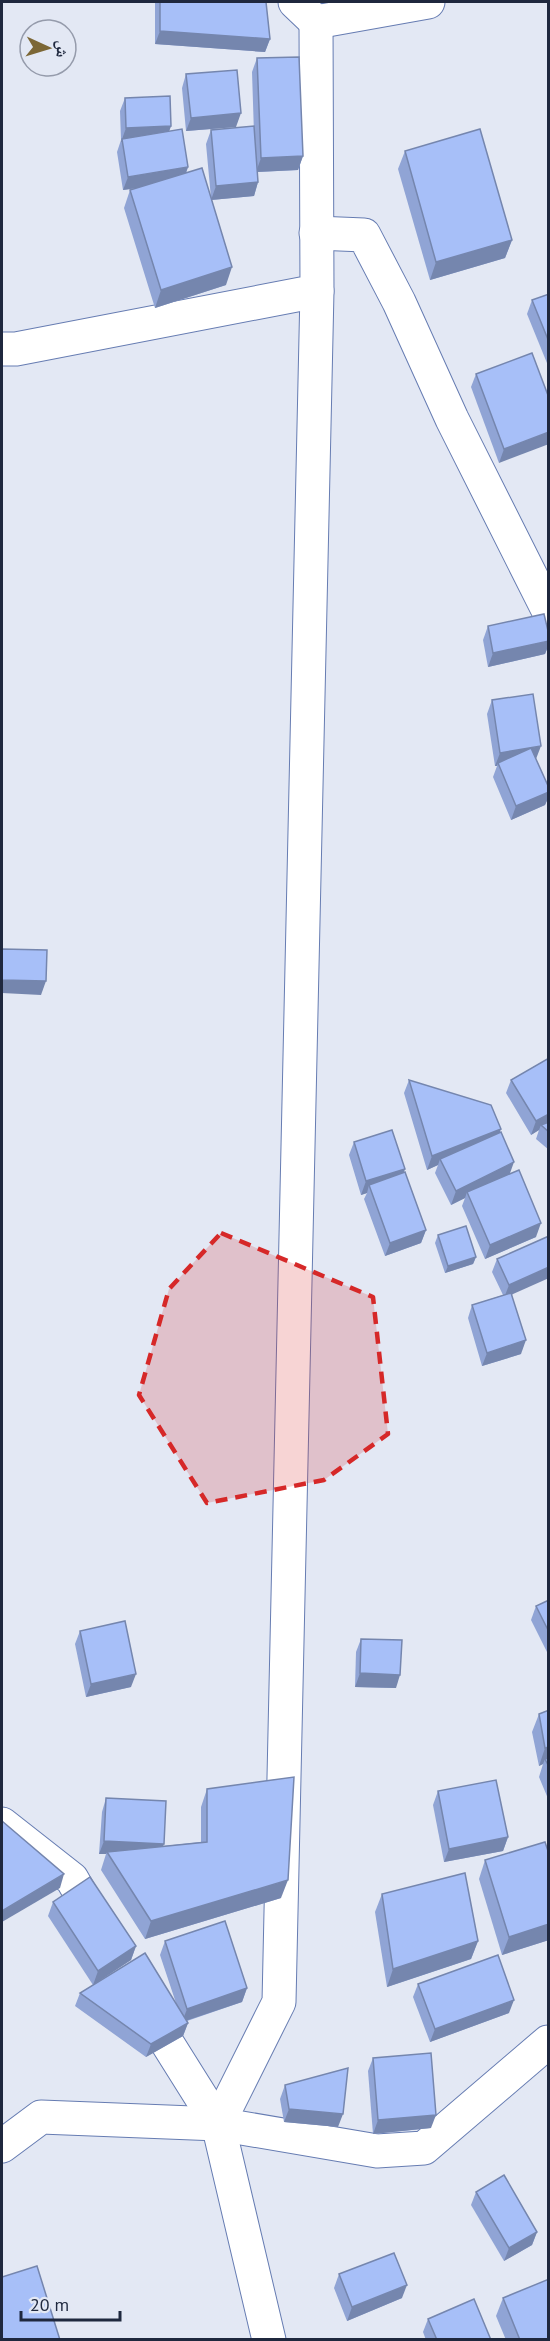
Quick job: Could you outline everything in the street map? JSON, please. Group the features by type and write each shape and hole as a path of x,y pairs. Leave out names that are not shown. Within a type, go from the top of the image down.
{"street":[{"path":"218,2124 279,2002 317,291 306,12 428,2"},
{"path":"316,233 364,235 399,302 452,419 540,577 549,610"},
{"path":"2,349 16,349 317,291"},
{"path":"2,1824 72,1879 112,1950"},
{"path":"129,1980 218,2124 269,2340"},
{"path":"2,2146 41,2117 218,2124 377,2151 424,2148 549,2042"}],"highlighted area":[{"path":"221,1233 373,1297 388,1434 324,1480 207,1503 139,1395 169,1289"}],"building":[{"path":"160,2 266,2 270,39 160,31"},
{"path":"299,57 303,156 261,158 257,58"},
{"path":"237,70 241,113 191,118 186,74"},
{"path":"170,96 171,126 126,128 125,98"},
{"path":"254,126 258,182 216,186 211,130"},
{"path":"182,129 188,167 128,177 122,139"},
{"path":"480,129 512,240 436,262 405,151"},
{"path":"202,168 232,267 161,290 130,190"},
{"path":"549,294 549,342 532,300"},
{"path":"532,353 549,398 549,432 504,449 476,374"},
{"path":"544,614 549,641 493,653 488,626"},
{"path":"533,694 541,746 500,753 492,700"},
{"path":"531,748 549,792 516,806 498,763"},
{"path":"2,949 47,950 46,981 2,980"},
{"path":"549,1058 549,1114 536,1121 511,1080"},
{"path":"409,1080 491,1105 501,1129 432,1156"},
{"path":"549,1122 549,1132 541,1125"},
{"path":"392,1130 405,1169 366,1181 354,1142"},
{"path":"501,1132 514,1162 456,1191 440,1159"},
{"path":"519,1170 541,1223 490,1245 467,1192"},
{"path":"405,1172 426,1230 390,1243 369,1185"},
{"path":"466,1226 476,1257 448,1266 438,1235"},
{"path":"549,1236 549,1267 509,1285 497,1259"},
{"path":"511,1293 526,1340 487,1353 472,1305"},
{"path":"549,1600 549,1632 536,1606"},
{"path":"125,1621 136,1674 91,1684 80,1631"},
{"path":"361,1639 402,1640 400,1675 360,1673"},
{"path":"549,1710 549,1747 545,1748 539,1714"},
{"path":"294,1777 288,1880 151,1921 107,1852 207,1842 207,1789"},
{"path":"496,1780 508,1837 449,1849 438,1791"},
{"path":"106,1798 166,1801 164,1844 104,1841"},
{"path":"2,1821 64,1874 2,1911"},
{"path":"545,1842 549,1854 549,1924 509,1937 485,1860"},
{"path":"465,1873 478,1941 393,1969 382,1894"},
{"path":"90,1877 136,1946 98,1971 53,1902"},
{"path":"225,1921 247,1988 187,2009 165,1941"},
{"path":"145,1953 188,2023 151,2044 80,1993"},
{"path":"498,1955 514,2000 435,2029 418,1984"},
{"path":"431,2053 436,2115 378,2120 373,2058"},
{"path":"348,2068 343,2114 289,2109 285,2085"},
{"path":"504,2175 537,2232 509,2248 476,2192"},
{"path":"394,2253 407,2285 352,2307 339,2274"},
{"path":"37,2266 60,2340 2,2340 2,2277"},
{"path":"549,2279 549,2340 520,2340 503,2298"},
{"path":"474,2299 491,2340 437,2340 428,2319"}]}
